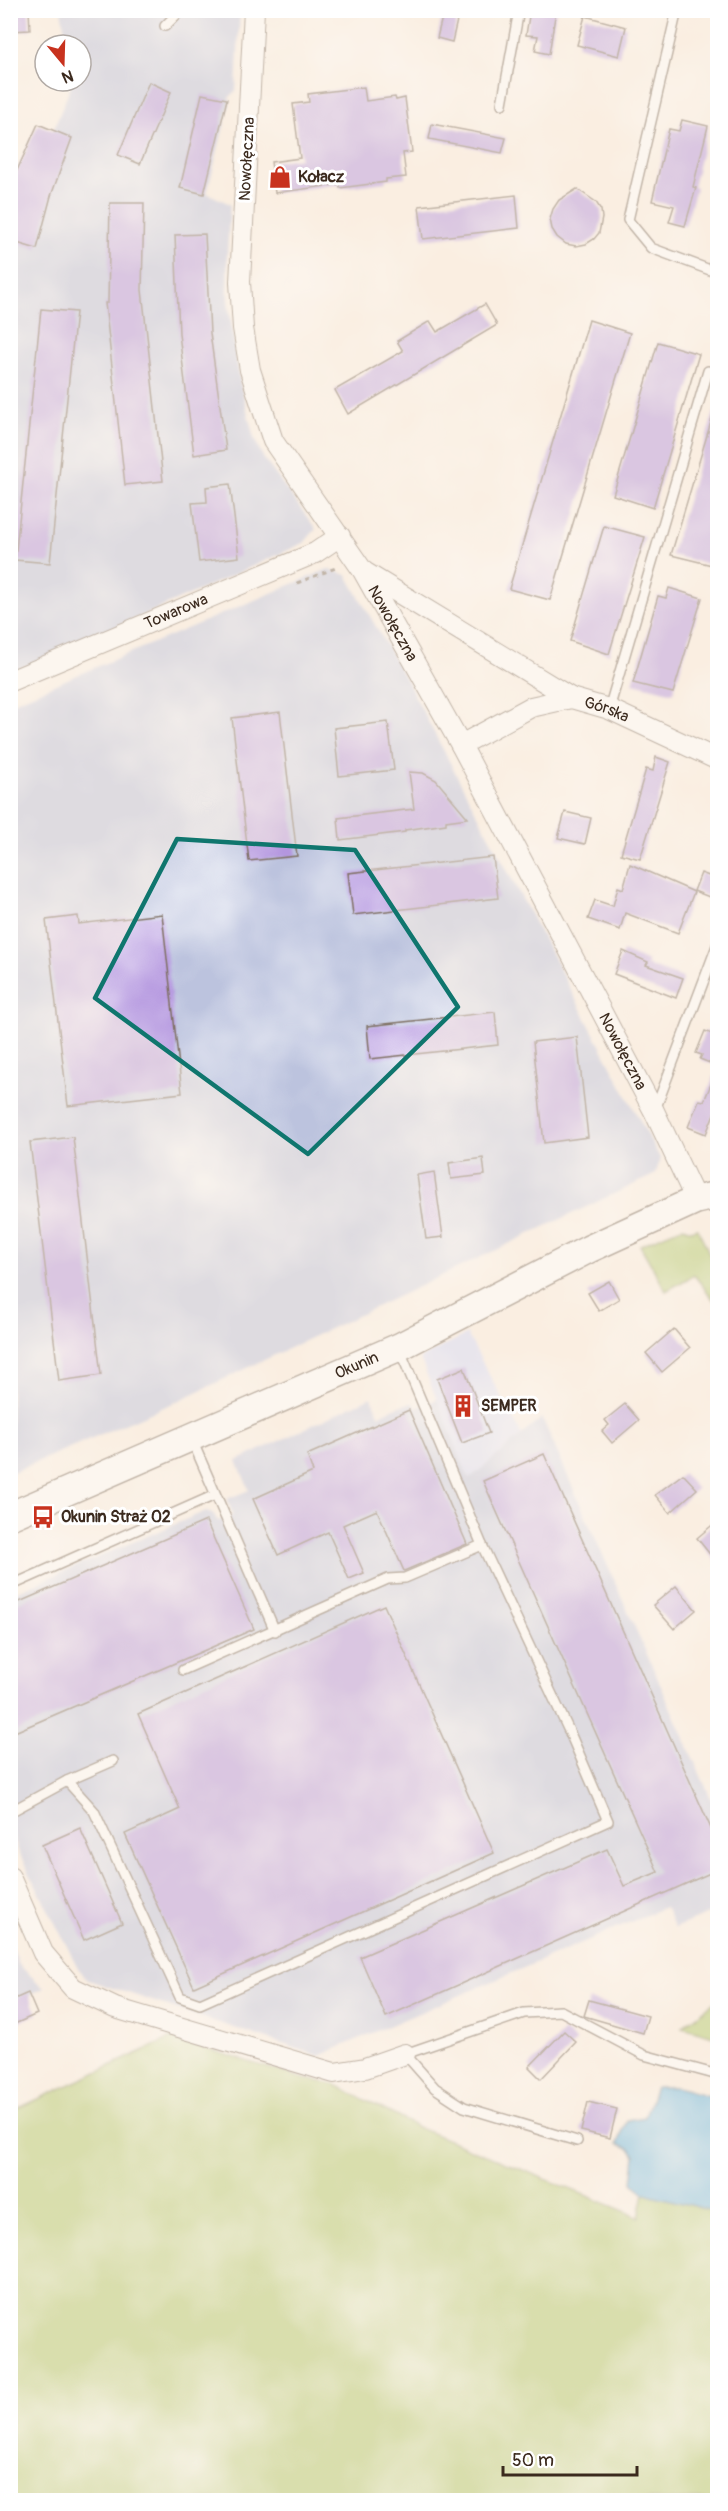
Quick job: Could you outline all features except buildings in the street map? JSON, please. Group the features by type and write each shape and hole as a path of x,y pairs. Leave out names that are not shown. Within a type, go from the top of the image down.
{"main road":[{"name":"Okunin","path":"10,1516 399,1347 590,1249 707,1197"}],"street":[{"name":"Nowołęczna","path":"254,10 240,282 243,328 250,370 273,441 363,571 462,745 654,1111 707,1197"},
{"name":"Towarowa","path":"10,681 315,554 340,536"},
{"path":"363,571 571,698"},
{"name":"Górska","path":"462,745 531,707 571,698 609,709 717,760"},
{"path":"10,1877 43,1953 73,1988 115,2008 334,2073 365,2068 405,2054"}],"lane":[{"path":"165,26 181,10"},
{"path":"502,104 519,10"},
{"path":"677,10 628,220 651,248 717,273"},
{"path":"609,709 708,371"},
{"path":"654,1111 717,943"},
{"path":"67,1781 94,1811 180,1997 200,2004 608,1821 570,1733 482,1545 399,1347"},
{"path":"191,1437 275,1631"},
{"path":"10,1586 215,1495"},
{"path":"183,1670 388,1579 405,1578 482,1545"},
{"path":"10,1812 67,1781 113,1761"},
{"path":"577,2141 464,2107 435,2088 405,2054 524,2013 561,2011 644,2055 717,2075"}],"highlighted area":[{"path":"177,839 355,850 458,1007 308,1154 95,998"}],"shaded area":[{"path":"61,11 240,11 236,91 228,99 231,99 207,193 230,204 227,255 228,301 240,382 254,438 264,459 316,529 304,543 40,662 11,670 11,186 53,131 68,93 93,93 93,33 66,33"},
{"path":"328,569 347,575 411,689 660,1158 656,1174 178,1401 11,1473 11,703"},
{"path":"467,1334 522,1435 469,1479 420,1358"},
{"path":"371,1397 379,1415 402,1405 413,1403 416,1408 437,1399 469,1479 542,1418 717,1812 717,1910 675,1928 665,1907 319,2056 88,1980 78,1968 19,1853 11,1830 11,1594 206,1511 214,1515 218,1521 233,1515 227,1499 249,1490 237,1461"},
{"path":"10,1939 19,1965 44,1988 11,2005"}],"green space":[{"path":"683,1227 691,1230 697,1228 707,1247 715,1274 717,1304 694,1275 666,1291 640,1245"},
{"path":"717,2000 717,2037 682,2027"},
{"path":"171,2038 305,2079 334,2084 419,2128 639,2217 644,2193 717,2212 717,2500 11,2500 10,2112"}],"water":[{"path":"656,2087 677,2087 717,2098 717,2212 644,2193 632,2183 635,2156 630,2148 618,2144 627,2120 645,2117"}],"place":[{"name":"Kołacz","path":"280,177"},
{"name":"SEMPER","path":"463,1406"},
{"name":"Okunin Straż 02","path":"43,1517"}]}
